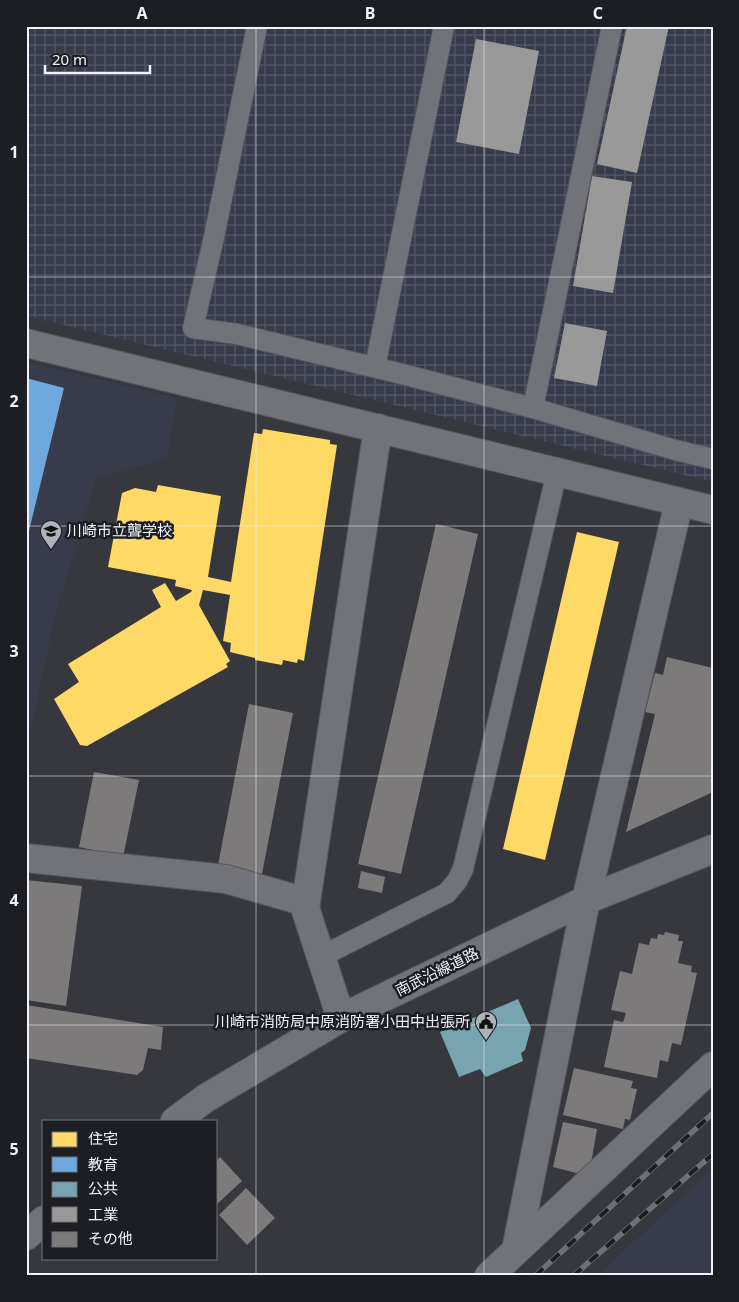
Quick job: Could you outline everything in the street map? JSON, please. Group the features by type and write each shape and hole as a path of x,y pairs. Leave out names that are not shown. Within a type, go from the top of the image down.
{"street":[{"path":"26,343 713,510"},
{"path":"341,1018 305,908 378,428"},
{"path":"516,1250 586,900 679,502"},
{"name":"南武沿線道路","path":"176,1120 206,1098 341,1018 586,900 713,849"},
{"path":"26,858 226,879 306,902"},
{"path":"489,1276 713,1066"},
{"path":"26,1236 42,1222"}],"lane":[{"path":"257,26 214,237 193,328 237,334 375,367 533,408 675,450 713,459"},
{"path":"375,367 444,26"},
{"path":"533,408 612,26"},
{"path":"322,956 447,893 457,881 463,869 557,472"}],"shaded area":[{"path":"26,26 713,26 713,482 26,316"},
{"name":"川崎市立聾学校","path":"26,362 177,398 167,458 96,479 54,620 26,756"},
{"path":"713,1168 713,1276 597,1276"}],"building: 住宅":[{"path":"263,429 330,440 330,444 337,445 304,661 298,659 297,663 283,660 282,665 255,660 255,658 230,652 231,643 223,641 230,595 203,590 199,605 230,661 226,664 228,667 87,746 80,745 54,699 79,682 68,664 161,607 152,590 165,583 176,601 192,590 175,586 176,580 108,567 122,493 135,488 156,492 158,485 221,496 208,577 231,582 254,433 262,434"},
{"path":"577,532 619,542 545,860 503,849"}],"building: 教育":[{"path":"26,378 64,388 27,539 26,539"}],"building: 公共":[{"name":"川崎市消防局中原消防署小田中出張所","path":"518,999 531,1028 525,1050 521,1053 523,1061 486,1077 480,1069 459,1077 440,1032"}],"building: 工業":[{"path":"627,26 669,26 637,173 597,164"},
{"path":"476,39 539,51 519,154 456,142"},
{"path":"592,176 632,182 613,293 573,286"},
{"path":"565,323 607,331 597,386 554,378"}],"building: その他":[{"path":"436,524 478,534 401,874 358,864"},
{"path":"667,657 713,668 713,792 626,832 655,714 645,712 655,673 663,675"},
{"path":"249,704 293,713 262,874 218,865"},
{"path":"94,772 139,780 123,857 79,847"},
{"path":"361,871 385,877 382,893 358,888"},
{"path":"26,880 82,886 66,1006 26,1000"},
{"path":"665,932 679,935 678,941 683,941 678,963 692,966 691,972 697,973 681,1045 672,1043 668,1062 660,1060 657,1078 604,1067 614,1020 623,1022 626,1013 611,1010 620,971 632,974 639,943 649,945 651,938 657,939 658,934 664,935"},
{"path":"26,1005 163,1027 161,1050 148,1048 143,1070 137,1075 26,1058"},
{"path":"574,1068 633,1081 631,1088 637,1089 630,1120 625,1119 623,1129 563,1115"},
{"path":"563,1122 597,1129 591,1164 580,1174 553,1167"},
{"path":"220,1157 242,1181 218,1203 218,1159"},
{"path":"246,1188 275,1218 247,1245 219,1215"}],"railway":[{"path":"535,1276 713,1113"},
{"path":"573,1276 713,1154"}],"place":[{"name":"川崎市立聾学校","path":"51,550"},
{"name":"川崎市消防局中原消防署小田中出張所","path":"486,1041"}]}
